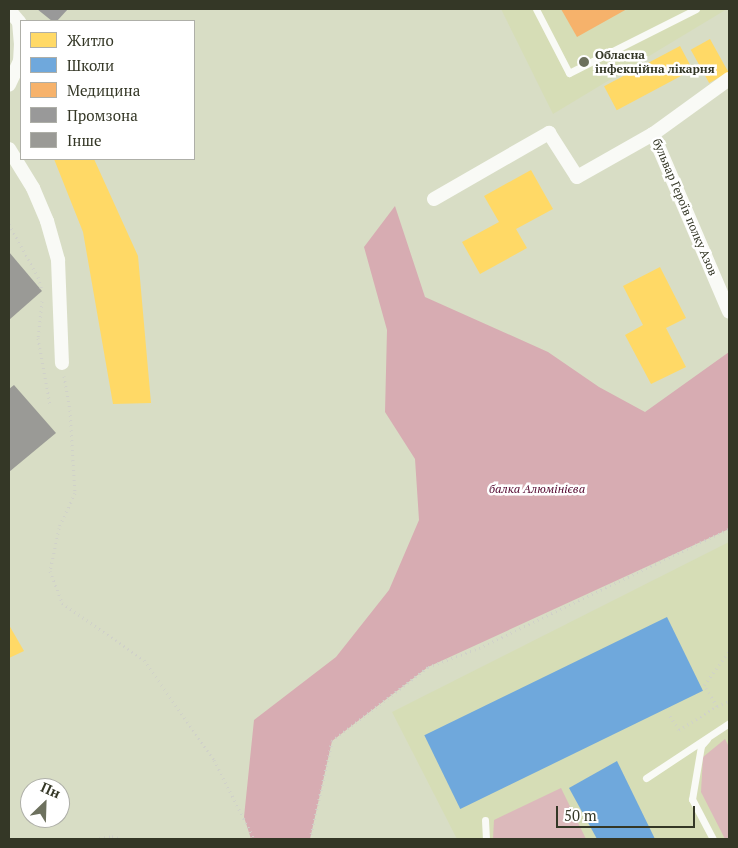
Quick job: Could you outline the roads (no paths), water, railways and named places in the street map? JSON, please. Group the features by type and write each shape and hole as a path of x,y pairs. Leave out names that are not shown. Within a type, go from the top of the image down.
{"street":[{"path":"9,10 19,22 20,32"},
{"path":"9,85 20,61"},
{"name":"бульвар Героїв полку Азов","path":"729,79 653,134 729,311"},
{"path":"434,199 548,133 577,178 653,134"},
{"path":"9,150 32,188 47,221 58,260 62,363"}],"lane":[{"path":"536,9 569,72 696,9"},
{"path":"646,778 729,723"},
{"path":"707,739 701,746 696,764 692,799 713,839"},
{"path":"485,820 486,839"}],"place":[{"name":"Обласна інфекційна лікарня","path":"584,62"}],"park label":[{"name":"балка Алюмінієва","path":"537,489"}]}
